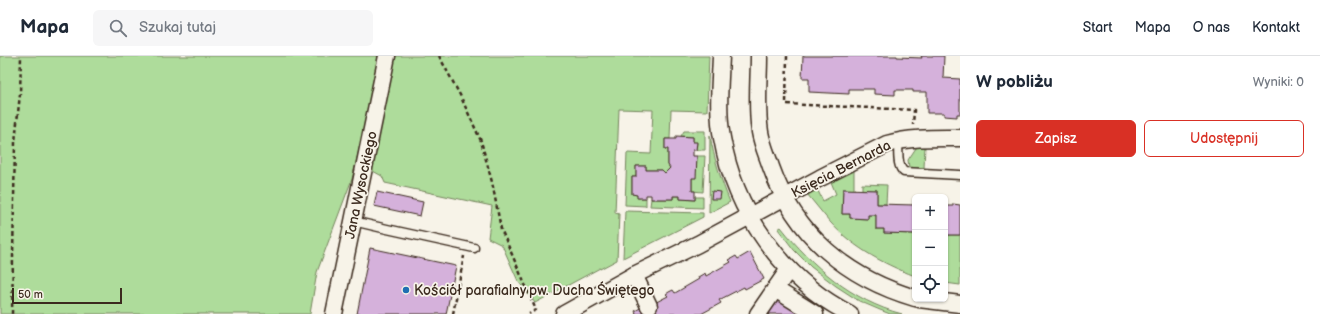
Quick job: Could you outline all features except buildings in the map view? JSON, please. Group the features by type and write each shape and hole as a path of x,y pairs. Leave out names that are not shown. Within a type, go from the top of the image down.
{"street":[{"name":"Jana Wysockiego","path":"334,314 387,56"},
{"path":"721,56 719,118 722,137 729,167 736,187 750,216 761,235 789,270 820,296 850,314"},
{"path":"759,56 758,101 760,132 772,170 784,198 807,232 840,262 861,276 877,284 912,297"},
{"name":"Księcia Bernarda","path":"564,314 634,275 698,244 820,178 887,144 898,141 960,138"},
{"path":"758,314 789,270"},
{"path":"634,275 649,306"},
{"path":"775,289 815,314"},
{"path":"944,302 960,304"}],"lane":[{"path":"898,141 900,165 901,170 904,172 960,175"},
{"path":"353,220 470,247"}],"path":[{"path":"12,314 15,142 20,94 21,56"},
{"path":"439,56 460,95 481,141 492,182 500,229 536,310 529,314"},
{"path":"787,56 786,104 914,110 913,127"},
{"path":"453,314 470,247"}],"green space":[{"path":"0,56 381,56 352,179 317,272 310,314 0,314"},
{"path":"394,56 709,56 707,111 671,110 670,139 665,139 665,149 668,149 668,165 670,168 665,173 662,170 646,170 646,166 636,166 636,177 632,177 632,194 637,195 638,198 646,198 646,206 625,205 627,153 651,154 653,110 619,109 615,213 619,214 617,260 535,303 518,281 502,245 488,238 492,206 385,183 382,176 371,170"},
{"path":"684,131 705,131 705,150 696,150 697,143 693,142 693,137 681,136"},
{"path":"710,135 718,169 730,202 709,213"},
{"path":"919,146 925,146 924,168 909,168 908,160"},
{"path":"697,156 705,156 703,192 692,191 692,178"},
{"path":"854,171 854,190 843,189 842,214 850,214 850,218 868,219 868,215 876,215 876,229 884,229 884,233 912,234 912,275 878,259 844,236 807,194 817,189 823,201 836,194 831,182"},
{"path":"862,184 887,185 886,204 877,204 877,190 862,190"},
{"path":"673,196 680,196 680,199 695,200 695,197 703,197 703,208 650,206 651,199 673,199"},
{"path":"625,211 703,213 703,217 623,258"},
{"path":"781,227 806,255 834,280 866,300 902,314 890,314 880,310 859,301 836,286 811,267 794,250 778,229"},
{"path":"948,235 960,235 960,285 948,283"}],"place":[{"name":"Kościół parafialny pw. Ducha Świętego","path":"406,290"}]}
